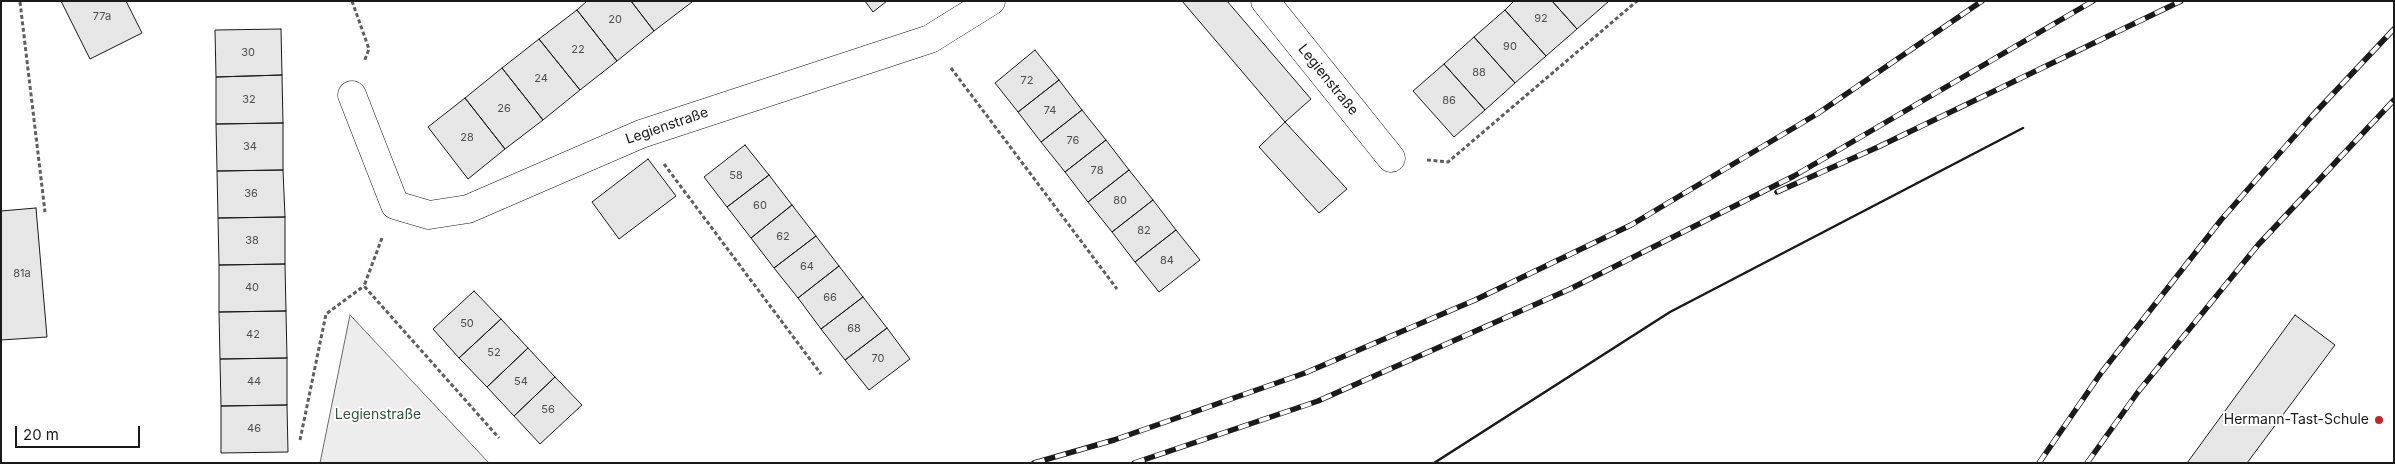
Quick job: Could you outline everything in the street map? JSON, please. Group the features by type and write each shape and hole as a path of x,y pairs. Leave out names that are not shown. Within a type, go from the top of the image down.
{"street":[{"name":"Legienstraße","path":"395,205 429,215 468,210 641,134 930,39 991,1"},
{"name":"Legienstraße","path":"1264,1 1391,158"},
{"path":"352,95 395,205"}],"path":[{"path":"352,1 369,49 352,95"},
{"path":"1391,158 1448,162 1637,1"},
{"path":"20,2 45,212"},
{"path":"930,39 1117,289"},
{"path":"641,134 821,374"},
{"path":"300,440 326,314 364,286 395,205"},
{"path":"364,286 499,438"}],"shaded area":[{"name":"Legienstraße","path":"350,315 489,463 320,463"}],"building":[{"path":"61,1 126,1 142,33 90,59"},
{"path":"587,1 631,1 654,31 617,61 577,10"},
{"path":"631,1 691,1 692,2 654,31"},
{"path":"865,1 887,1 873,12"},
{"path":"1182,1 1227,1 1311,99 1285,122"},
{"path":"1514,1 1552,1 1577,29 1546,56 1505,10"},
{"path":"1552,1 1607,1 1608,2 1577,29"},
{"path":"577,10 617,61 580,90 539,39"},
{"path":"1505,10 1546,56 1515,83 1474,37"},
{"path":"281,29 282,75 216,77 215,30"},
{"path":"1474,37 1515,83 1485,110 1444,64"},
{"path":"539,39 580,90 543,120 502,68"},
{"path":"1035,50 1059,80 1018,112 995,83"},
{"path":"1444,64 1485,110 1454,137 1413,91"},
{"path":"502,68 543,120 505,149 465,98"},
{"path":"282,75 283,123 216,124 216,77"},
{"path":"1059,80 1082,110 1041,142 1018,112"},
{"path":"465,98 505,149 468,179 428,127"},
{"path":"1082,110 1106,140 1065,172 1041,142"},
{"path":"1285,122 1347,189 1319,213 1259,147"},
{"path":"283,123 283,170 217,171 216,124"},
{"path":"1106,140 1129,170 1088,202 1065,172"},
{"path":"745,145 769,175 727,207 704,177"},
{"path":"648,159 676,196 619,239 592,202"},
{"path":"283,170 285,217 218,218 217,171"},
{"path":"1129,170 1153,200 1112,232 1088,202"},
{"path":"769,175 792,205 751,238 727,207"},
{"path":"1153,200 1176,230 1135,262 1112,232"},
{"path":"792,205 816,236 774,268 751,238"},
{"path":"36,208 47,337 1,340 1,211"},
{"path":"285,217 285,264 219,265 218,218"},
{"path":"1176,230 1200,260 1159,292 1135,262"},
{"path":"816,236 839,266 798,298 774,268"},
{"path":"285,264 286,311 219,312 219,265"},
{"path":"839,266 863,297 821,329 798,298"},
{"path":"474,291 501,319 459,358 433,329"},
{"path":"863,297 887,328 845,360 821,329"},
{"path":"286,311 287,358 220,359 219,312"},
{"path":"2295,315 2335,345 2247,463 2187,463"},
{"path":"501,319 528,348 487,387 459,358"},
{"path":"887,328 910,359 869,390 845,360"},
{"path":"528,348 555,377 514,416 487,387"},
{"path":"287,358 287,405 221,406 220,359"},
{"path":"555,377 582,405 540,444 514,416"},
{"path":"287,405 288,452 221,453 221,406"}],"railway":[{"path":"1034,463 1114,440 1305,373 1475,300 1631,225 1817,114 1982,1"},
{"path":"1134,463 1318,401 1570,289 1794,176 2093,1"},
{"path":"1777,192 1878,147 2181,1"},
{"path":"2039,463 2101,373 2221,220 2313,115 2394,29"},
{"path":"2087,463 2138,392 2258,245 2394,100"}],"wall":[{"path":"1434,463 1670,312 2023,128"}],"place":[{"name":"Hermann-Tast-Schule","path":"2379,420"}]}
